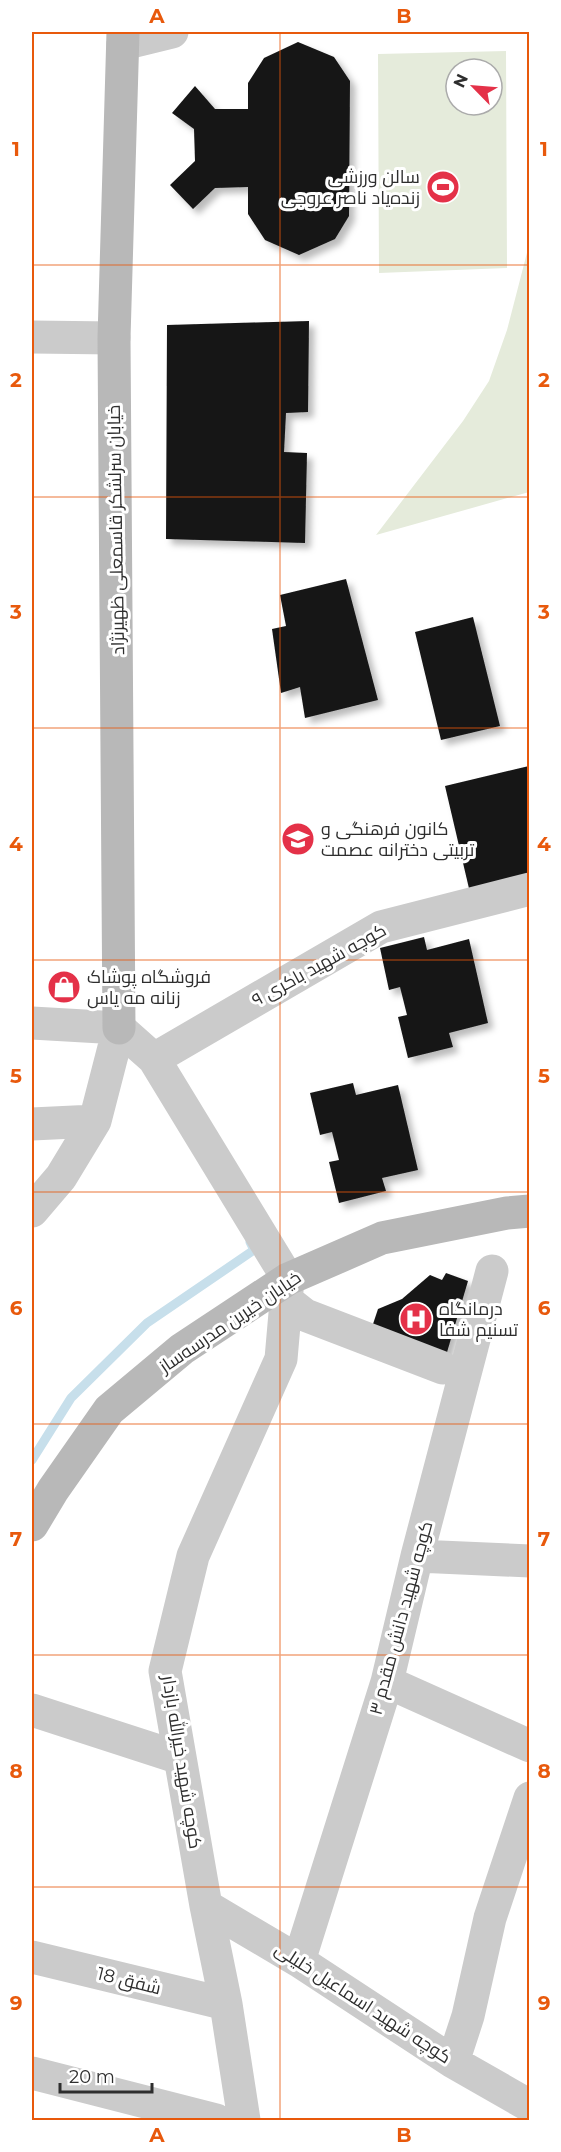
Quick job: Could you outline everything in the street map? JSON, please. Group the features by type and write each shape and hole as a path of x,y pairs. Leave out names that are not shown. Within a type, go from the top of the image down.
{"street":[{"path":"123,38 172,32"},
{"name":"خیابان سرلشکر قاسمعلی ظهیرنژاد","path":"119,1028 114,338 123,38"},
{"path":"32,337 114,338"},
{"name":"کوچه شهید باکری ۹","path":"154,1059 381,927 530,889"},
{"path":"32,1023 119,1028 154,1059 287,1290 305,1315 443,1368"},
{"path":"32,1211 61,1177 95,1121 119,1028"},
{"path":"32,1124 95,1121"},
{"name":"خیابان خیرین مدرسه‌ساز","path":"32,1525 53,1490 109,1410 182,1349 382,1238 507,1213 530,1211"},
{"name":"کوچه شهید دانش مقدم ۳","path":"299,1961 387,1682 417,1556 492,1270"},
{"name":"کوچه شهید خیرالله بازدار","path":"244,2121 226,2004 206,1906 165,1671 193,1556 281,1359 287,1290"},
{"path":"417,1556 530,1561"},
{"path":"387,1682 530,1746"},
{"path":"32,1710 180,1758"},
{"path":"453,2062 468,2016 490,1918 530,1798"},
{"name":"کوچه شهید اسماعیل خلیلی","path":"206,1906 299,1961 453,2062 519,2109"},
{"name":"شفق 18","path":"32,1957 226,2004"},
{"path":"32,2073 216,2121"}],"green space":[{"name":"سالن ورزشی زنده‌یاد ناصر عروجی","path":"506,51 507,268 379,273 378,54"},
{"path":"529,245 529,492 376,535 463,421 489,381 507,330"}],"building":[{"path":"298,42 334,57 350,81 349,216 335,239 299,255 265,240 248,214 248,187 215,188 193,209 170,185 195,161 194,129 172,113 195,86 215,109 248,109 248,83 264,58"},
{"path":"309,321 308,412 286,413 284,452 307,453 305,543 166,539 167,325"},
{"path":"346,579 378,700 305,718 300,687 281,693 272,629 286,626 280,595"},
{"path":"473,617 500,726 441,740 415,632"},
{"path":"529,766 530,883 471,897 445,786"},
{"path":"424,937 427,950 469,939 488,1023 449,1033 453,1047 408,1058 398,1017 407,1015 400,987 389,990 380,948"},
{"path":"353,1083 356,1095 398,1085 418,1170 382,1178 386,1191 339,1203 329,1162 339,1160 332,1132 320,1135 310,1093"},
{"name":"درمانگاه تسنیم شفا","path":"446,1273 468,1281 445,1359 371,1330 378,1309 402,1299 430,1275 442,1280"}],"waterway":[{"path":"32,1460 71,1398 147,1323 254,1250 250,1242"}],"place":[{"name":"سالن ورزشی زنده‌یاد ناصر عروجی","path":"443,187"},
{"name":"کانون فرهنگی و تربیتی دخترانه عصمت","path":"298,839"},
{"name":"فروشگاه پوشاک زنانه مه یاس","path":"64,987"},
{"name":"درمانگاه تسنیم شفا","path":"416,1319"}]}
